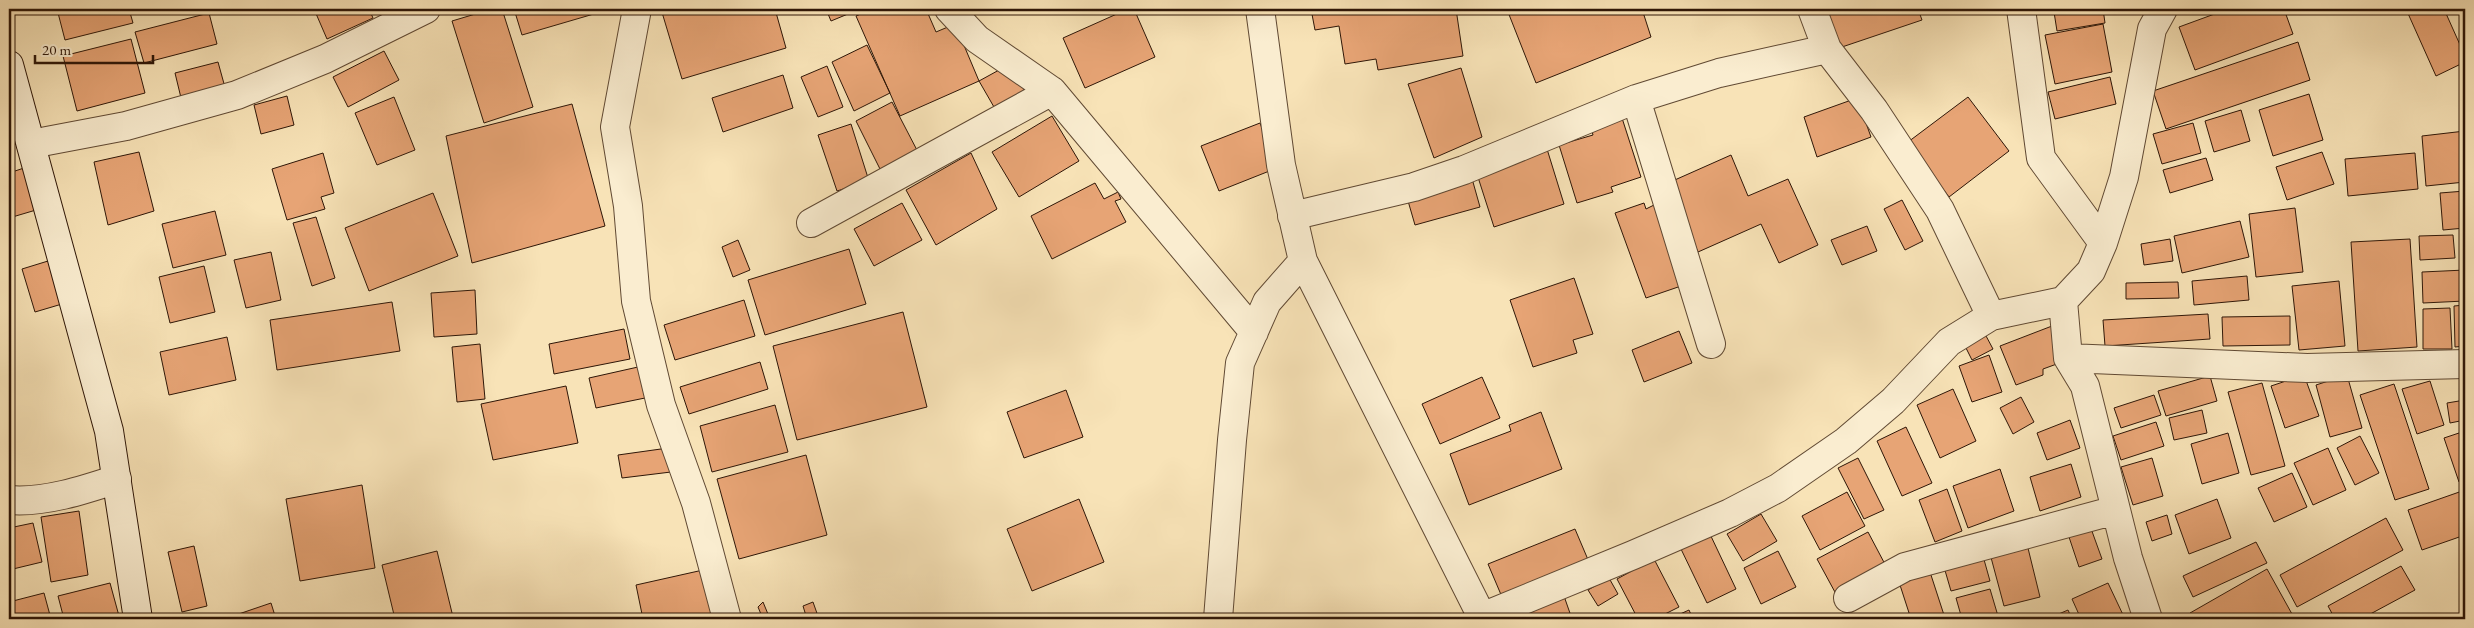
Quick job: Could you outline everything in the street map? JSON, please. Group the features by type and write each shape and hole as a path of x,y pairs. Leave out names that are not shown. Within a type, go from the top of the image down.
{"street":[{"path":"31,144 126,126 238,95 325,60 426,9"},
{"path":"636,9 615,127 628,206 636,301 661,405 696,503 728,619"},
{"path":"949,9 977,39 1052,91 1254,332"},
{"path":"1260,9 1281,165 1303,261 1483,618 1660,544 1730,513 1778,488 1846,441 1893,401 1950,342 1990,316 2063,301 2091,271 2103,243 2124,177 2152,29 2163,9"},
{"path":"1812,9 1827,49 1874,110 1940,210 1990,316"},
{"path":"2021,9 2041,158 2103,243"},
{"path":"1292,216 1414,187 1464,170 1636,99 1719,74 1827,49"},
{"path":"9,64 106,422 117,479 138,619"},
{"path":"811,224 1052,91"},
{"path":"1636,99 1711,344"},
{"path":"1218,619 1240,363 1267,302 1303,261"},
{"path":"2063,301 2068,358 2085,386 2128,558 2148,619"},
{"path":"2068,358 2307,368 2465,364"},
{"path":"9,500 21,501 92,488 117,479"},
{"path":"1848,598 1905,567 2116,510"}],"building":[{"path":"57,9 129,9 133,23 65,40"},
{"path":"314,9 369,9 373,18 327,39"},
{"path":"492,9 502,9 533,107 484,123 452,21"},
{"path":"514,9 604,9 604,11 522,35"},
{"path":"661,9 775,9 786,48 682,79"},
{"path":"826,9 860,9 831,21"},
{"path":"872,9 926,9 936,32 955,24 979,81 900,116 856,16"},
{"path":"1128,9 1134,9 1155,57 1085,88 1063,38"},
{"path":"1311,9 1456,9 1463,56 1378,70 1376,59 1345,64 1339,26 1315,30"},
{"path":"1517,9 1642,9 1651,37 1536,83 1508,12"},
{"path":"1826,9 1918,9 1922,20 1839,48"},
{"path":"2078,9 2103,9 2105,23 2057,31 2054,12"},
{"path":"2218,9 2284,9 2293,34 2195,70 2179,27 2220,12"},
{"path":"2406,9 2444,9 2465,56 2465,62 2436,76"},
{"path":"209,13 217,44 144,63 135,32"},
{"path":"2103,24 2112,72 2055,84 2045,35"},
{"path":"131,39 145,93 77,111 63,56"},
{"path":"2298,42 2310,80 2166,129 2153,91"},
{"path":"867,45 890,93 854,111 832,62"},
{"path":"384,51 399,80 348,107 333,77"},
{"path":"218,62 226,91 182,102 175,73"},
{"path":"1010,64 1028,97 998,114 979,81"},
{"path":"827,66 843,107 818,117 801,77"},
{"path":"1461,68 1482,137 1434,158 1408,84"},
{"path":"783,75 793,108 723,132 712,98"},
{"path":"2110,77 2116,104 2055,119 2048,92"},
{"path":"2309,94 2323,140 2273,156 2259,110"},
{"path":"287,96 294,125 261,134 254,105"},
{"path":"394,97 415,150 377,165 355,113"},
{"path":"1968,97 2009,151 1949,197 1908,142"},
{"path":"1857,98 1871,137 1817,157 1804,117"},
{"path":"892,102 919,154 882,173 856,121"},
{"path":"572,104 605,226 472,263 446,136"},
{"path":"2241,110 2250,141 2214,152 2205,121"},
{"path":"9,113 24,141 9,147"},
{"path":"1052,116 1079,161 1019,197 992,152"},
{"path":"1622,118 1641,177 1611,187 1613,192 1577,203 1559,145 1593,135 1591,128"},
{"path":"1260,123 1277,168 1219,191 1201,146"},
{"path":"2193,123 2201,153 2162,164 2153,134"},
{"path":"851,124 869,181 837,191 818,135"},
{"path":"2465,131 2465,182 2426,186 2422,136"},
{"path":"1547,149 1564,204 1494,227 1476,171"},
{"path":"139,152 154,211 108,225 94,162"},
{"path":"2322,152 2334,184 2287,200 2276,167"},
{"path":"323,153 334,193 321,197 325,209 287,220 272,169"},
{"path":"971,153 997,209 936,245 906,190"},
{"path":"2415,153 2418,189 2348,196 2345,159"},
{"path":"1731,155 1748,196 1788,179 1818,245 1779,263 1761,224 1698,252 1668,183"},
{"path":"2206,158 2213,180 2170,193 2163,170"},
{"path":"24,168 36,210 9,218 9,173"},
{"path":"1471,175 1480,207 1415,225 1406,194"},
{"path":"1095,183 1104,199 1118,192 1121,199 1115,201 1126,222 1052,259 1031,216"},
{"path":"2465,191 2465,228 2443,230 2440,193"},
{"path":"433,193 458,256 369,291 345,228"},
{"path":"1902,200 1923,241 1905,250 1884,209"},
{"path":"902,203 922,240 874,266 854,229"},
{"path":"1644,203 1646,209 1654,205 1684,285 1646,298 1615,213"},
{"path":"2295,208 2303,272 2256,277 2249,214"},
{"path":"215,211 226,255 173,268 162,224"},
{"path":"316,217 335,278 312,286 293,223"},
{"path":"2240,221 2249,257 2182,273 2174,236"},
{"path":"1867,226 1877,251 1842,265 1831,240"},
{"path":"2453,235 2455,258 2420,260 2419,236"},
{"path":"2170,239 2173,261 2144,265 2141,244"},
{"path":"2410,239 2417,347 2358,351 2351,242"},
{"path":"738,240 750,270 733,277 722,247"},
{"path":"849,249 866,304 765,335 748,280"},
{"path":"271,252 281,300 246,308 234,260"},
{"path":"48,261 62,304 35,312 22,269"},
{"path":"204,266 215,312 170,323 159,277"},
{"path":"2465,270 2465,301 2423,303 2422,272"},
{"path":"2247,276 2249,300 2194,305 2192,281"},
{"path":"1574,278 1593,334 1573,340 1577,353 1533,367 1510,300"},
{"path":"2339,281 2345,346 2299,350 2292,286"},
{"path":"2178,282 2179,298 2126,299 2126,283"},
{"path":"475,290 477,334 434,337 431,293"},
{"path":"744,300 755,336 675,360 664,325"},
{"path":"392,302 400,351 277,370 270,320"},
{"path":"2465,305 2465,346 2455,347 2454,306"},
{"path":"2450,308 2452,349 2423,349 2423,309"},
{"path":"903,312 927,407 797,440 773,346"},
{"path":"2208,314 2210,339 2105,346 2103,320"},
{"path":"2290,316 2290,345 2223,346 2222,317"},
{"path":"2052,326 2065,361 2043,369 2043,375 2016,385 2000,346"},
{"path":"624,329 630,359 554,374 549,344"},
{"path":"1679,331 1692,363 1644,382 1632,350"},
{"path":"1985,334 1993,349 1972,360 1964,344"},
{"path":"227,337 236,380 169,395 160,352"},
{"path":"480,344 485,399 457,402 452,347"},
{"path":"1989,355 2002,392 1972,402 1959,366"},
{"path":"760,362 768,389 689,414 680,387"},
{"path":"638,367 645,398 596,408 589,378"},
{"path":"2304,375 2319,416 2285,428 2271,386"},
{"path":"2347,375 2362,428 2330,437 2316,385"},
{"path":"2210,376 2217,401 2166,416 2158,391"},
{"path":"1482,377 1500,418 1440,444 1422,404"},
{"path":"2430,381 2444,425 2417,434 2402,389"},
{"path":"2262,383 2285,466 2251,475 2228,392"},
{"path":"2394,384 2429,489 2395,500 2360,395"},
{"path":"566,386 578,443 493,460 481,404"},
{"path":"1953,389 1976,441 1940,458 1917,405"},
{"path":"1066,390 1083,437 1024,458 1007,412"},
{"path":"2154,395 2161,415 2121,428 2114,408"},
{"path":"2021,397 2034,422 2013,434 2000,408"},
{"path":"2465,400 2465,420 2450,423 2447,403"},
{"path":"775,405 788,452 712,472 700,426"},
{"path":"2202,410 2207,433 2174,440 2169,418"},
{"path":"1541,412 1562,469 1469,505 1450,454 1511,431 1509,425"},
{"path":"2070,420 2080,448 2047,460 2037,433"},
{"path":"2156,422 2164,446 2121,460 2113,436"},
{"path":"1906,427 1932,483 1902,496 1877,441"},
{"path":"2465,431 2465,480 2459,482 2444,438"},
{"path":"2228,433 2239,473 2202,484 2191,444"},
{"path":"2360,436 2379,473 2355,485 2337,448"},
{"path":"668,448 671,472 622,478 618,455"},
{"path":"2328,448 2346,490 2313,505 2294,463"},
{"path":"806,455 827,535 739,559 717,479"},
{"path":"1858,458 1884,510 1864,519 1838,468"},
{"path":"2152,458 2163,496 2133,505 2121,467"},
{"path":"2071,464 2081,497 2040,511 2030,477"},
{"path":"2000,469 2014,511 1968,528 1953,486"},
{"path":"2292,473 2307,507 2274,522 2258,488"},
{"path":"362,485 375,568 300,581 286,499"},
{"path":"1947,489 1962,531 1935,542 1919,500"},
{"path":"2465,490 2465,535 2422,550 2408,510"},
{"path":"1847,492 1865,526 1820,550 1802,516"},
{"path":"1079,499 1104,562 1032,591 1007,529"},
{"path":"2217,499 2231,538 2189,554 2175,515"},
{"path":"79,511 88,575 51,582 41,517"},
{"path":"1761,514 1777,541 1743,561 1727,534"},
{"path":"2167,515 2172,534 2152,541 2146,522"},
{"path":"2386,518 2403,550 2297,607 2280,575"},
{"path":"33,523 42,562 13,569 9,553 9,528"},
{"path":"2089,523 2102,559 2079,567 2067,531"},
{"path":"1575,529 1589,562 1502,597 1488,564"},
{"path":"1709,532 1736,589 1707,603 1680,547"},
{"path":"1868,532 1887,568 1836,594 1817,559"},
{"path":"2026,540 2040,597 2004,606 1989,550"},
{"path":"2256,542 2267,563 2193,597 2183,576"},
{"path":"194,546 207,606 182,612 168,552"},
{"path":"437,551 453,617 443,619 395,619 382,565"},
{"path":"1778,551 1796,587 1761,604 1744,568"},
{"path":"1983,556 1990,581 1951,591 1944,567"},
{"path":"1654,559 1679,607 1655,619 1638,619 1617,579"},
{"path":"2401,566 2415,590 2361,619 2335,619 2328,606"},
{"path":"2267,569 2292,614 2283,619 2194,619 2190,613"},
{"path":"703,570 714,619 643,619 636,585"},
{"path":"1930,572 1944,615 1930,619 1911,619 1899,582"},
{"path":"1609,578 1618,594 1598,606 1588,590"},
{"path":"110,583 119,616 106,619 64,619 58,596"},
{"path":"2108,583 2125,619 2081,619 2072,599"},
{"path":"1990,589 1998,616 1989,619 1962,619 1956,598"},
{"path":"44,593 51,619 9,619 9,602"},
{"path":"1564,596 1572,619 1514,619 1512,615"},
{"path":"763,602 770,619 763,619 758,607"},
{"path":"813,602 819,619 807,619 803,606"},
{"path":"271,603 276,619 224,619"},
{"path":"1689,610 1693,619 1669,619"},
{"path":"2068,610 2072,619 2047,619"}]}
